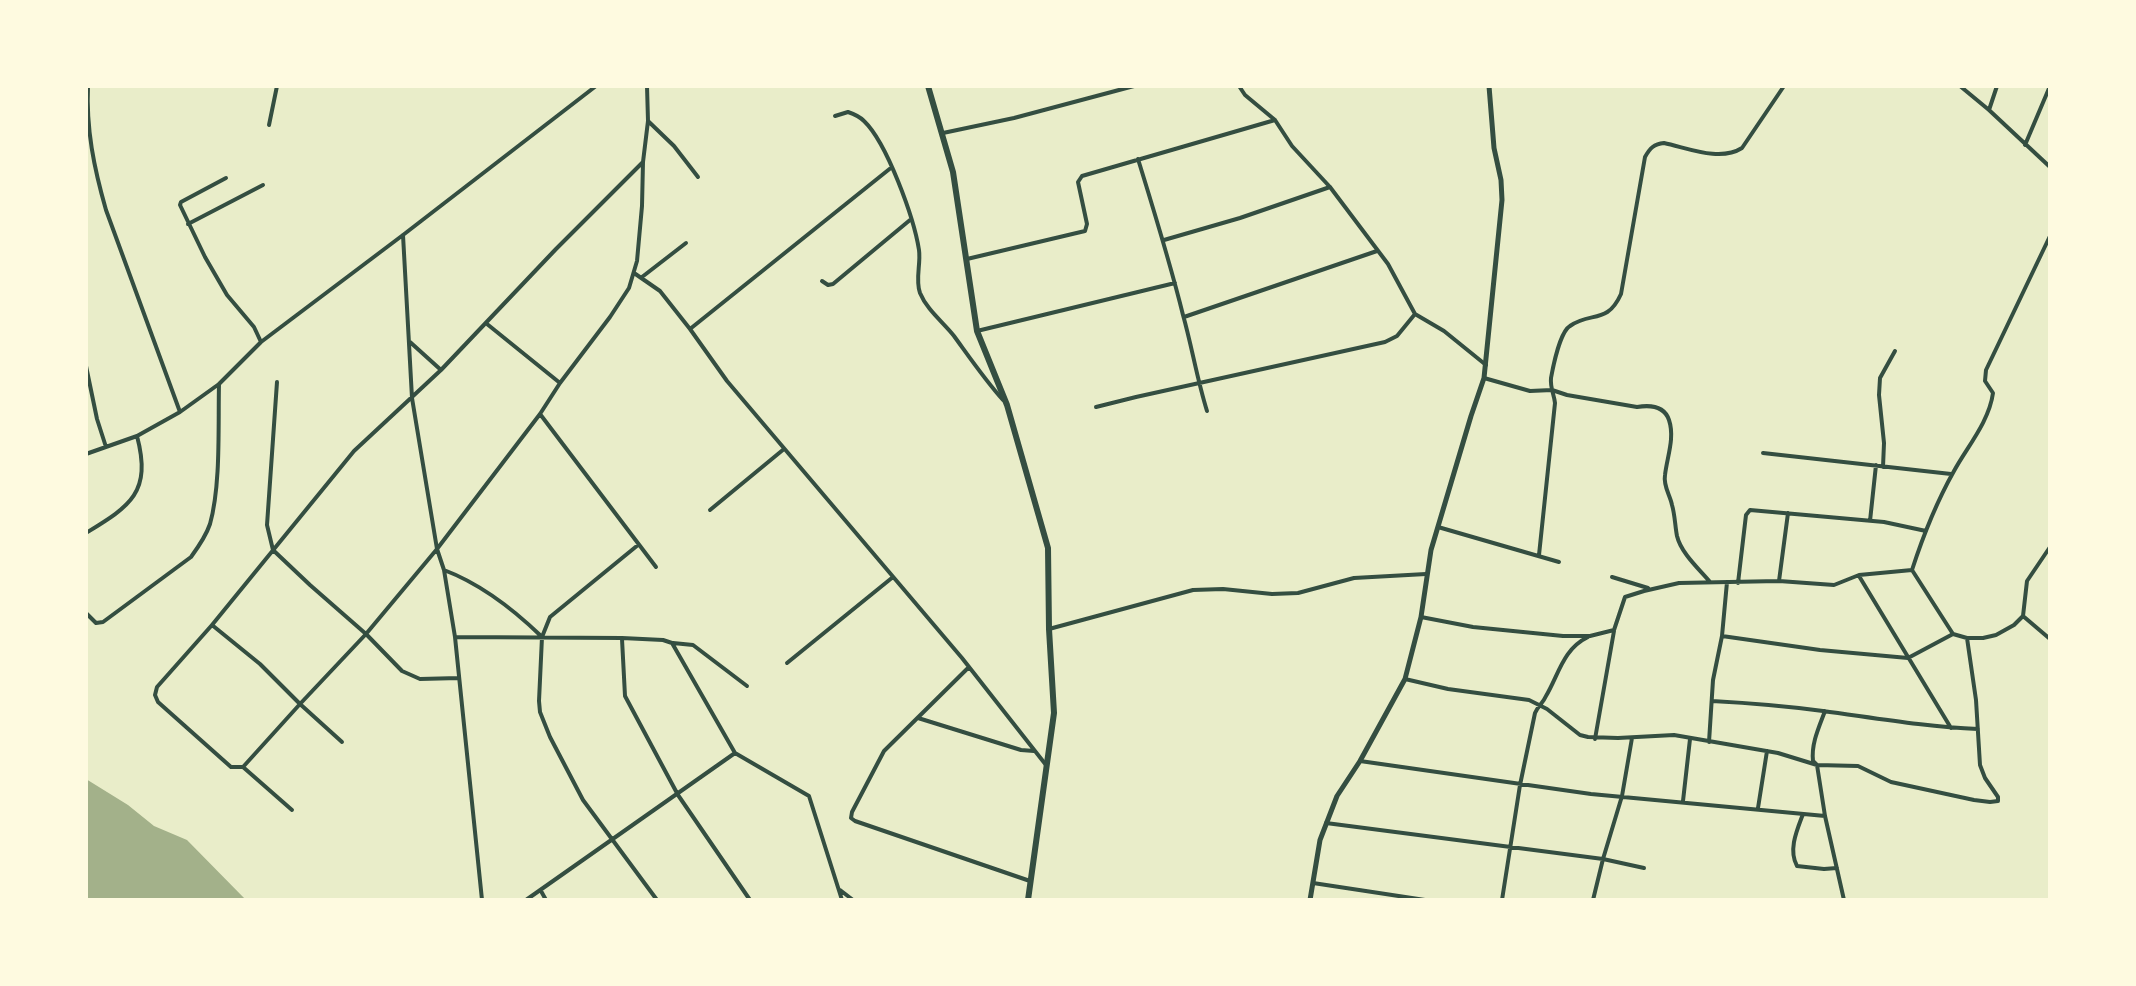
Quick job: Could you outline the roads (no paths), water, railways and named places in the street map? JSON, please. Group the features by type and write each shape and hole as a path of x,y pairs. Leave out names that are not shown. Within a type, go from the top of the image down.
{"main road":[{"path":"928,86 953,172 977,331 1007,405 1048,548 1054,713 1028,900"}],"street":[{"path":"88,86 87,121 98,183 180,412"},
{"path":"269,125 277,86"},
{"path":"86,454 137,436 180,412 219,384 261,342 596,86"},
{"path":"243,767 366,634 437,549 540,414 629,288 637,261 642,206 648,121 647,86"},
{"path":"943,133 1134,86"},
{"path":"1239,86 1245,95 1275,120 1292,146 1330,187 1388,264 1415,314 1444,331 1486,365"},
{"path":"1310,900 1316,858 1337,796 1405,679 1421,617 1426,574 1438,527 1484,378 1502,200 1489,86"},
{"path":"1539,555 1555,403 1551,378 1566,329 1571,324 1611,310 1621,294 1645,157 1649,149 1657,143 1664,143 1715,154 1735,152 1742,148 1784,86"},
{"path":"1960,86 2050,167"},
{"path":"1989,110 1997,86"},
{"path":"2025,145 2050,86"},
{"path":"835,116 848,112 866,123 892,167 910,220 920,258 918,286 922,298 1007,405"},
{"path":"967,259 1085,231 1088,227 1078,179 1082,176 1275,120"},
{"path":"648,121 674,146 698,177"},
{"path":"1138,159 1175,283 1207,411"},
{"path":"292,810 243,767 231,767 158,702 155,695 157,687 212,625 354,451 441,370 643,162"},
{"path":"690,329 892,167"},
{"path":"226,178 181,202 180,209 227,295 254,327 261,342"},
{"path":"188,224 263,185"},
{"path":"1163,240 1330,187"},
{"path":"822,281 833,284 910,220"},
{"path":"403,235 412,398 455,637 482,900"},
{"path":"1912,570 1952,474 1988,411 1993,393 1985,381 1986,370 2050,236"},
{"path":"642,277 686,243"},
{"path":"1184,317 1377,251"},
{"path":"634,273 660,291 727,381 969,667 1046,765"},
{"path":"977,331 1175,283"},
{"path":"1096,407 1385,342 1397,336 1415,314"},
{"path":"486,324 560,383"},
{"path":"408,340 441,370"},
{"path":"1883,467 1880,378 1895,351"},
{"path":"86,366 106,447"},
{"path":"1484,378 1530,391 1552,390 1637,407 1654,406 1665,413 1669,423 1670,451 1665,484 1672,504 1677,538 1710,583"},
{"path":"277,382 267,525 273,550 409,676 428,680 459,678"},
{"path":"86,613 96,623 103,622 191,557 202,543 214,505 219,384"},
{"path":"540,414 656,567"},
{"path":"86,533 122,511 133,499 141,465 137,436"},
{"path":"710,510 784,449"},
{"path":"1763,453 1952,474"},
{"path":"1870,521 1876,465"},
{"path":"1738,583 1746,513 1753,509 1884,522 1926,531"},
{"path":"1779,581 1788,513"},
{"path":"1438,527 1559,562"},
{"path":"638,545 551,616 542,637 540,712 583,800 657,900"},
{"path":"1912,570 1953,634 1967,638 1996,635 2023,616 2027,581 2050,547"},
{"path":"444,570 483,589 542,637"},
{"path":"1595,739 1614,630 1625,597 1679,583 1779,581 1834,585 1859,575 1912,570"},
{"path":"1049,629 1193,590 1298,593 1354,578 1426,574"},
{"path":"1859,575 1951,728"},
{"path":"787,663 893,577"},
{"path":"1612,577 1651,589"},
{"path":"1709,742 1727,582"},
{"path":"2023,616 2050,639"},
{"path":"1421,617 1473,627 1563,636 1590,636 1614,630"},
{"path":"212,625 260,664 342,742"},
{"path":"1722,636 1908,658 1953,634"},
{"path":"1502,900 1527,747 1539,704 1574,645 1590,636"},
{"path":"455,637 622,638 693,645 747,686"},
{"path":"622,638 624,695 678,795 750,900"},
{"path":"1405,679 1448,689 1529,700 1580,735 1595,739 1665,735 1767,751 1817,765 1858,766 1891,782 1997,802 1998,797 1980,765 1974,675 1967,638"},
{"path":"670,643 735,753 809,796 842,900"},
{"path":"969,667 884,751 851,818 1030,881"},
{"path":"1712,701 1767,704 1978,729"},
{"path":"1825,711 1812,750 1813,761 1817,765 1844,900"},
{"path":"918,718 1021,750 1034,751"},
{"path":"1593,900 1622,796 1632,738"},
{"path":"1683,801 1690,739"},
{"path":"1758,809 1767,751"},
{"path":"526,900 735,753"},
{"path":"1360,761 1520,785 1825,816"},
{"path":"1803,814 1795,835 1793,861 1804,868 1837,868"},
{"path":"1326,823 1603,859 1644,868"},
{"path":"1313,883 1425,900"},
{"path":"838,889 853,900"},
{"path":"541,891 546,900"}]}
